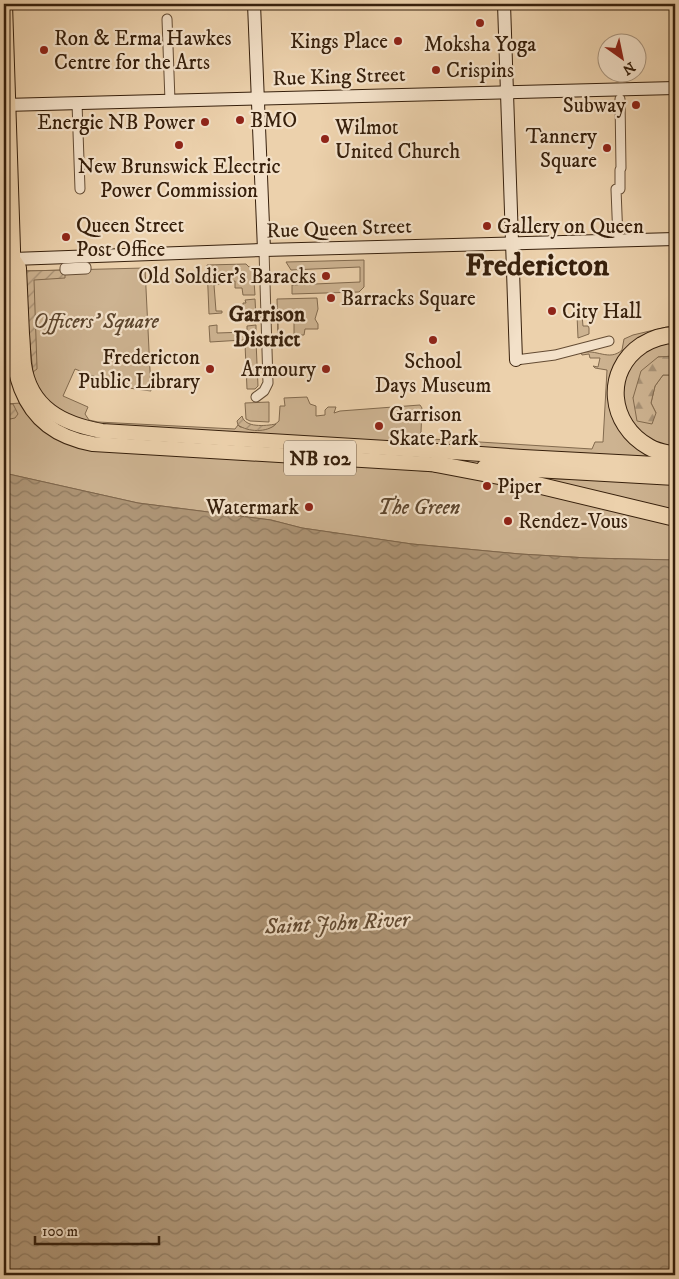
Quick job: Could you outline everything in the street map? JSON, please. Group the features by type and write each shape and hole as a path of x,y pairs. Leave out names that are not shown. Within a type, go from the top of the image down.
{"highway":[{"path":"675,335 658,337 647,342 628,357 618,377 615,390 618,413 634,436 651,448 675,455"},
{"path":"436,464 504,477 669,516"}],"main road":[{"name":"NB 102","path":"5,4 9,268 7,279 12,357 18,385 33,410 47,424 66,436 84,442 103,445 675,478"},
{"path":"254,4 264,250"},
{"path":"504,4 516,360"},
{"name":"Rue King Street","path":"6,105 675,88"},
{"name":"Rue Queen Street","path":"8,259 675,239"},
{"name":"NB 102","path":"8,259 19,268 24,365 30,385 44,406 56,416 76,426 102,431 675,465"}],"street":[{"path":"167,19 170,101"},
{"path":"618,240 616,189 620,188 621,168 620,99"},
{"path":"77,104 80,189"},
{"path":"256,396 264,391 268,383 264,250"},
{"path":"516,360 555,355 609,340"}],"green space":[{"path":"364,260 364,287 359,292 292,294 292,285 360,282 360,267 291,270 286,262"},
{"path":"246,264 249,267 253,267 255,295 243,295 242,288 235,288 235,281 214,285 216,311 222,311 222,313 209,314 207,265"},
{"name":"Officers' Square","path":"145,268 151,391 121,387 75,369 63,396 88,407 85,414 89,420 235,429 238,425 240,427 272,427 279,421 280,406 285,406 284,398 307,397 310,404 316,406 316,416 325,415 325,410 328,407 336,407 334,413 420,405 422,408 421,432 415,438 592,449 595,442 603,442 607,370 593,366 598,367 600,358 590,358 589,354 582,355 581,353 592,352 612,355 622,350 624,339 675,325 675,331 649,336 611,391 647,451 646,457 93,425 63,415 43,396 34,378 29,335 26,271"},
{"path":"65,270 65,278 34,280 37,369 33,372 26,271"},
{"path":"317,298 318,309 315,319 318,329 305,329 304,335 294,335 294,318 278,318 278,335 277,299"},
{"path":"255,299 256,318 246,318 246,312 243,312 243,303 246,303 245,300"},
{"path":"577,315 582,315 583,326 588,326 589,328 589,334 578,338"},
{"path":"217,325 217,333 247,332 247,326 256,325 256,338 210,342 209,326"},
{"path":"675,339 675,356 658,357 633,398 656,413 651,403 655,386 663,375 675,375 675,451 640,436 620,401 622,379 643,349"},
{"path":"256,341 258,386 255,389 247,389 245,344"},
{"path":"675,356 675,375 663,375 655,386 651,403 656,413 652,424 637,421 633,398 641,371 658,357"},
{"path":"269,402 269,422 246,419 245,403"},
{"name":"The Green","path":"21,403 53,435 485,477 675,522 675,560 520,554 412,544 302,528 271,520 138,503 4,473 5,404"},
{"path":"4,404 13,404 18,414 15,418 10,419 6,417 4,428"},
{"path":"242,416 247,423 251,424 261,426 276,424 263,430 247,429 238,425 237,421"},
{"path":"533,478 675,483 675,513"}],"water":[{"name":"Saint John River","path":"4,473 138,503 271,520 302,528 412,544 520,554 675,560 675,1275 4,1275"}],"place":[{"name":"Moksha Yoga","path":"480,23"},
{"name":"Kings Place","path":"398,41"},
{"name":"Ron & Erma Hawkes Centre for the Arts","path":"44,50"},
{"name":"Crispins","path":"436,70"},
{"name":"Subway","path":"636,105"},
{"name":"BMO","path":"240,120"},
{"name":"Energie NB Power","path":"205,122"},
{"name":"Wilmot United Church","path":"325,139"},
{"name":"New Brunswick Electric Power Commission","path":"179,145"},
{"name":"Tannery Square","path":"607,148"},
{"name":"Gallery on Queen","path":"487,226"},
{"name":"Queen Street Post Office","path":"66,237"},
{"name":"Old Soldier's Baracks","path":"326,276"},
{"name":"Barracks Square","path":"331,298"},
{"name":"City Hall","path":"552,311"},
{"name":"School Days Museum","path":"433,340"},
{"name":"Fredericton Public Library","path":"210,369"},
{"name":"Armoury","path":"326,369"},
{"name":"Garrison Skate Park","path":"379,426"},
{"name":"Piper","path":"487,486"},
{"name":"Watermark","path":"309,507"},
{"name":"Rendez-Vous","path":"508,521"}],"district":[{"name":"Fredericton","path":"537,264"},
{"name":"Garrison District","path":"267,326"}]}
